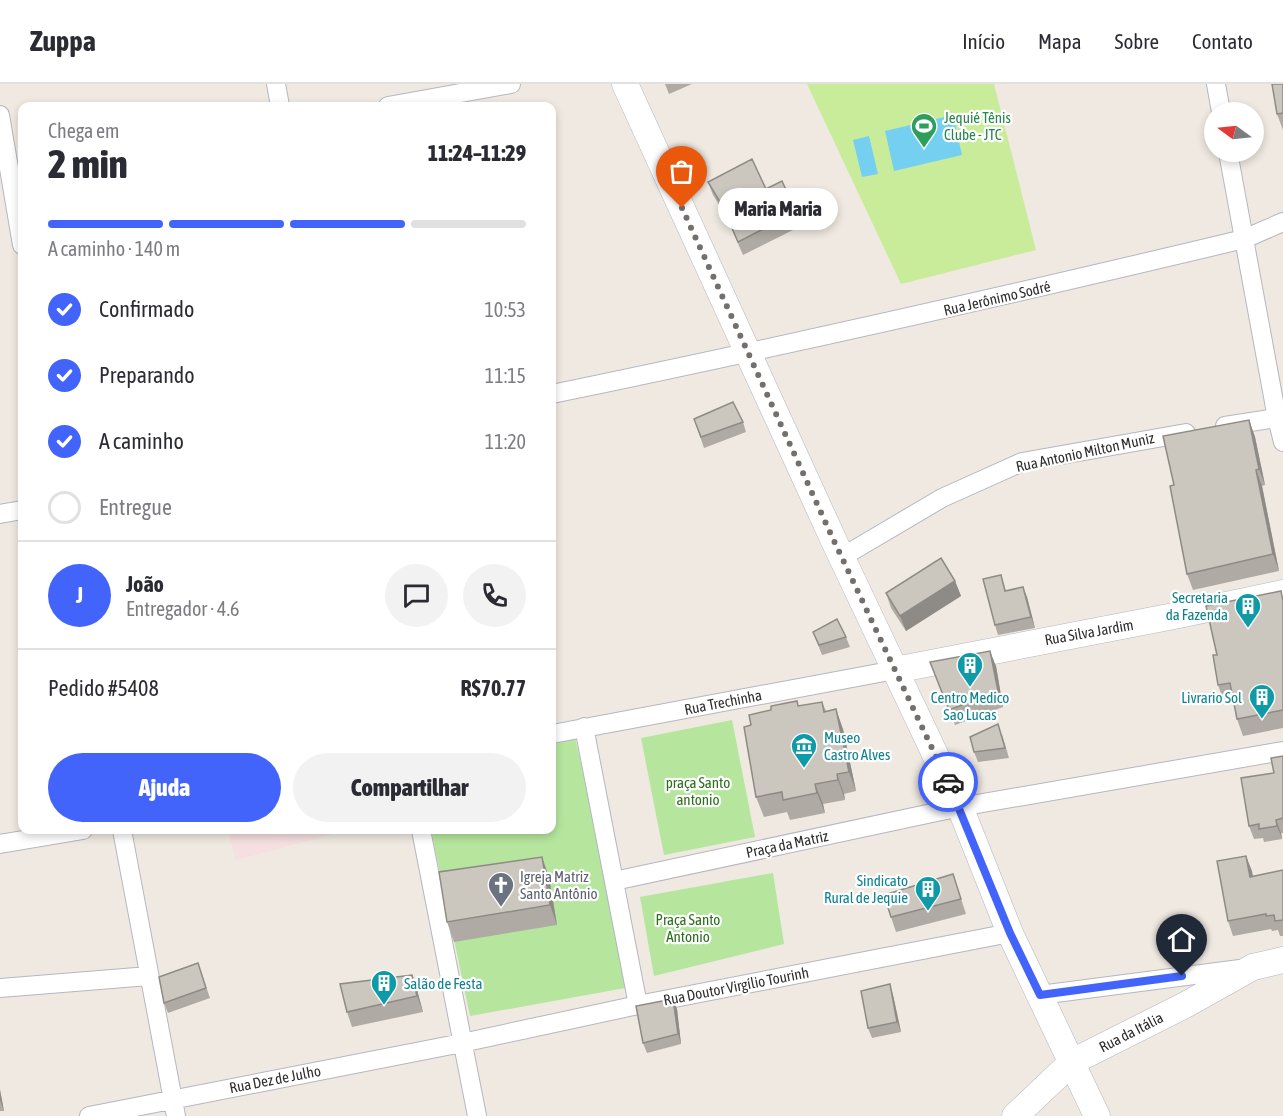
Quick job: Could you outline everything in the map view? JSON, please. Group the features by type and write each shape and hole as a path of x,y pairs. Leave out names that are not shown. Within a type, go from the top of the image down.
{"main road":[{"path":"625,84 842,557 960,807 1010,933 1097,1116"},
{"name":"Rua Silva Jardim","path":"895,670 1283,593"},
{"name":"Rua da Itália","path":"1016,1116 1072,1062 1188,1004 1252,968 1283,960"}],"street":[{"path":"276,84 279,102"},
{"path":"410,102 511,84"},
{"path":"1216,84 1219,102"},
{"path":"0,115 18,217"},
{"path":"1230,162 1283,442"},
{"name":"Rua Jerônimo Sodré","path":"556,393 980,302 1244,239 1283,222"},
{"name":"Rua Antonio Milton Muniz","path":"842,557 942,498 1022,462 1280,417"},
{"path":"0,514 18,511"},
{"name":"Rua Trechinha","path":"556,733 895,670"},
{"path":"584,728 638,1005"},
{"name":"Praça da Matriz","path":"614,881 960,807 1283,751"},
{"path":"0,844 59,834"},
{"path":"123,834 175,1107"},
{"path":"422,834 477,1116"},
{"name":"Rua Doutor Virgílio Tourinh","path":"462,1043 638,1005 1010,933"},
{"name":"Rua da Itália","path":"1040,995 1252,968"},
{"path":"0,988 149,976"},
{"name":"Rua Dez de Julho","path":"89,1116 175,1107 462,1043"}],"shaded area":[{"path":"229,834 334,834 236,860"}],"green space":[{"name":"Jequié Tênis Clube - JTC","path":"807,84 994,84 1036,250 901,284"},
{"name":"praça Santo antonio","path":"732,720 755,837 664,855 641,738"},
{"path":"574,733 597,833 625,988 470,1016 432,834 556,834 556,736"},
{"name":"Praça Santo Antonio","path":"773,873 784,944 654,976 640,897"}],"water":[{"path":"953,115 962,155 894,171 885,131"},
{"path":"869,136 878,174 862,177 853,140"}],"building":[{"path":"1272,84 1283,84 1283,113 1277,114"},
{"path":"752,159 766,189 782,181 796,212 738,242 722,205 708,182"},
{"path":"733,402 743,422 701,437 694,419"},
{"path":"1249,420 1259,469 1256,470 1273,554 1187,574 1170,486 1174,485 1163,436"},
{"path":"941,558 955,581 900,616 886,593"},
{"path":"1001,575 1005,591 1023,587 1031,617 995,625 983,579"},
{"path":"1281,591 1283,601 1283,710 1237,719 1230,683 1218,685 1213,655 1217,655 1206,606"},
{"path":"837,619 846,637 819,645 813,632"},
{"name":"Centro Medico Sao Lucas","path":"990,651 998,691 949,710 930,662"},
{"path":"797,701 798,706 822,702 824,712 836,709 849,772 837,774 838,780 815,784 817,793 783,800 782,792 756,797 744,727 751,725 749,715 771,710 771,706"},
{"path":"998,724 1005,748 974,752 970,737"},
{"path":"1283,756 1283,818 1276,820 1277,826 1259,829 1259,824 1249,826 1241,778 1274,773 1271,758"},
{"path":"1246,856 1250,877 1283,870 1283,920 1275,921 1274,915 1266,916 1266,914 1228,921 1217,861"},
{"path":"542,857 550,905 447,922 439,872"},
{"path":"953,874 961,899 891,917 884,895"},
{"path":"198,963 206,988 164,1003 159,977"},
{"path":"412,975 417,996 347,1012 340,984"},
{"path":"890,984 897,1022 868,1028 861,991"},
{"path":"673,999 678,1034 643,1043 636,1006"}],"way so far":[{"path":"682,208 834,541 948,782"}],"place":[{"name":"Jequié Tênis Clube - JTC","path":"924,149"},
{"name":"Maria Maria","path":"682,208"},
{"name":"Secretaria da Fazenda","path":"1248,629"},
{"name":"Centro Medico Sao Lucas","path":"970,688"},
{"name":"Livrario Sol","path":"1262,720"},
{"name":"Museo Castro Alves","path":"804,769"},
{"name":"Igreja Matriz Santo Antônio","path":"501,908"},
{"name":"Sindicato Rural de Jequie","path":"928,912"},
{"name":"Salão de Festa","path":"384,1006"}],"route":[{"path":"948,782 1010,933 1040,995 1182,976"}]}
